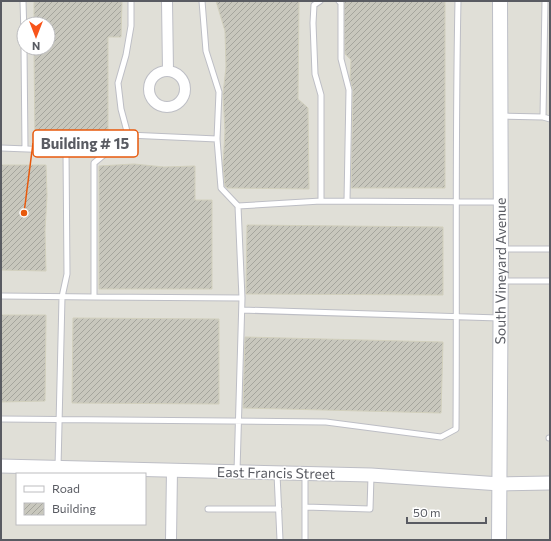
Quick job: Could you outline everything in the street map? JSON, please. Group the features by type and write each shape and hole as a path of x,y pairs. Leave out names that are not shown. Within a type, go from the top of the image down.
{"main road":[{"name":"South Vineyard Avenue","path":"499,540 501,281 500,1"}],"street":[{"path":"167,1 168,71"},
{"name":"East Francis Street","path":"1,466 371,475 500,484 550,483"},
{"path":"171,540 172,470"}],"lane":[{"path":"23,1 23,16"},
{"path":"128,135 121,109 118,83 129,41 131,26 131,1"},
{"path":"202,1 206,51 219,92 217,139 221,188 238,206 242,310 237,422 237,472"},
{"path":"320,1 314,5 313,23 315,74 321,95 321,201"},
{"path":"339,1 341,3 341,59 349,90 347,201"},
{"path":"1,419 326,422 440,437 456,429 456,109 458,1"},
{"path":"543,117 545,1"},
{"path":"24,56 24,149"},
{"path":"500,116 543,117 550,119"},
{"path":"94,297 94,163 128,135 217,139"},
{"path":"1,148 107,152"},
{"path":"58,468 62,296 67,274 66,151"},
{"path":"238,206 321,201 501,202"},
{"path":"501,249 550,249"},
{"path":"501,281 550,281"},
{"path":"1,296 242,298"},
{"path":"242,310 500,318"},
{"path":"277,473 280,540"},
{"path":"305,473 306,540"},
{"path":"305,507 370,509 371,475"},
{"path":"208,509 279,509"}],"shaded area":[{"path":"1,1 550,1 550,540 1,540"}],"building":[{"path":"34,1 122,1 121,37 108,37 108,143 35,141 34,56 56,56 56,16 34,16"},
{"path":"216,1 299,1 298,99 308,108 309,189 227,188 225,186 223,165 225,131 223,94 226,67 225,31"},
{"path":"344,1 445,1 445,188 351,188 353,90 350,79 351,60 345,54"},
{"path":"134,164 164,167 195,166 195,200 212,200 212,289 99,289 99,166"},
{"path":"1,165 46,165 46,271 1,270"},
{"path":"247,225 443,227 443,295 246,294"},
{"path":"1,315 46,315 45,401 1,402"},
{"path":"73,318 219,319 219,404 72,403"},
{"path":"245,337 443,342 441,413 243,408"}],"place":[{"name":"Building # 15","path":"24,213"}]}
